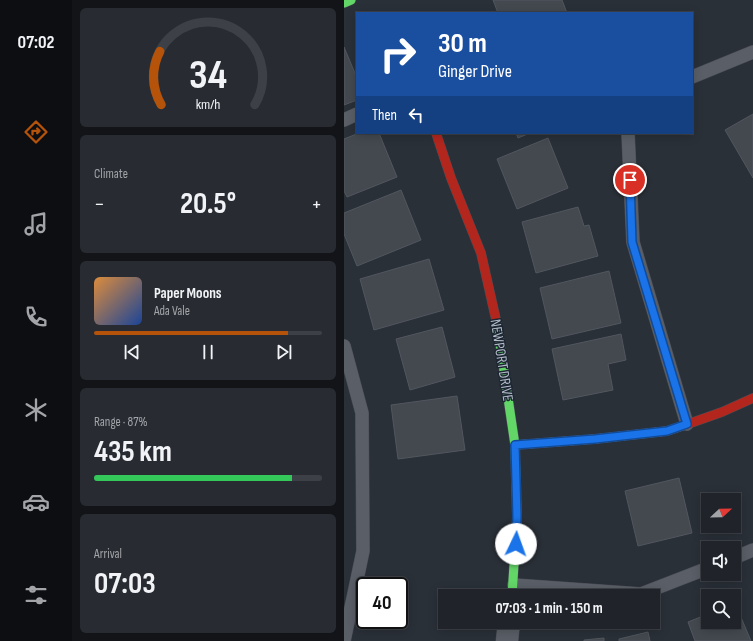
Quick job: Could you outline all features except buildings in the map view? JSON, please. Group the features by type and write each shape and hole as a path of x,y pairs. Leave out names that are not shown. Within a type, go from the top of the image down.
{"street":[{"path":"344,3 351,0"},
{"name":"NEWPORT DRIVE","path":"436,134 451,178 481,253 498,329 515,445 517,517 513,589"},
{"path":"515,445 595,439 667,431 722,412 753,398"},
{"path":"507,641 508,629"}],"lane":[{"path":"693,77 753,52"},
{"path":"344,120 356,114"},
{"path":"628,134 632,242 687,424"},
{"path":"344,346 362,413 364,551 344,641"},
{"path":"741,555 753,550"},
{"path":"654,589 701,571"}],"traffic: fast":[{"path":"344,3 351,0"},
{"path":"497,324 515,445 517,517 512,589"}],"traffic: slow":[{"path":"515,445 595,439 667,431 688,424"}],"traffic: jam":[{"path":"436,134 451,178 481,253 497,324"},
{"path":"688,424 722,412 753,398"}],"route":[{"path":"516,544 517,517 515,445 595,439 667,431 687,424 632,242 630,180"}]}
